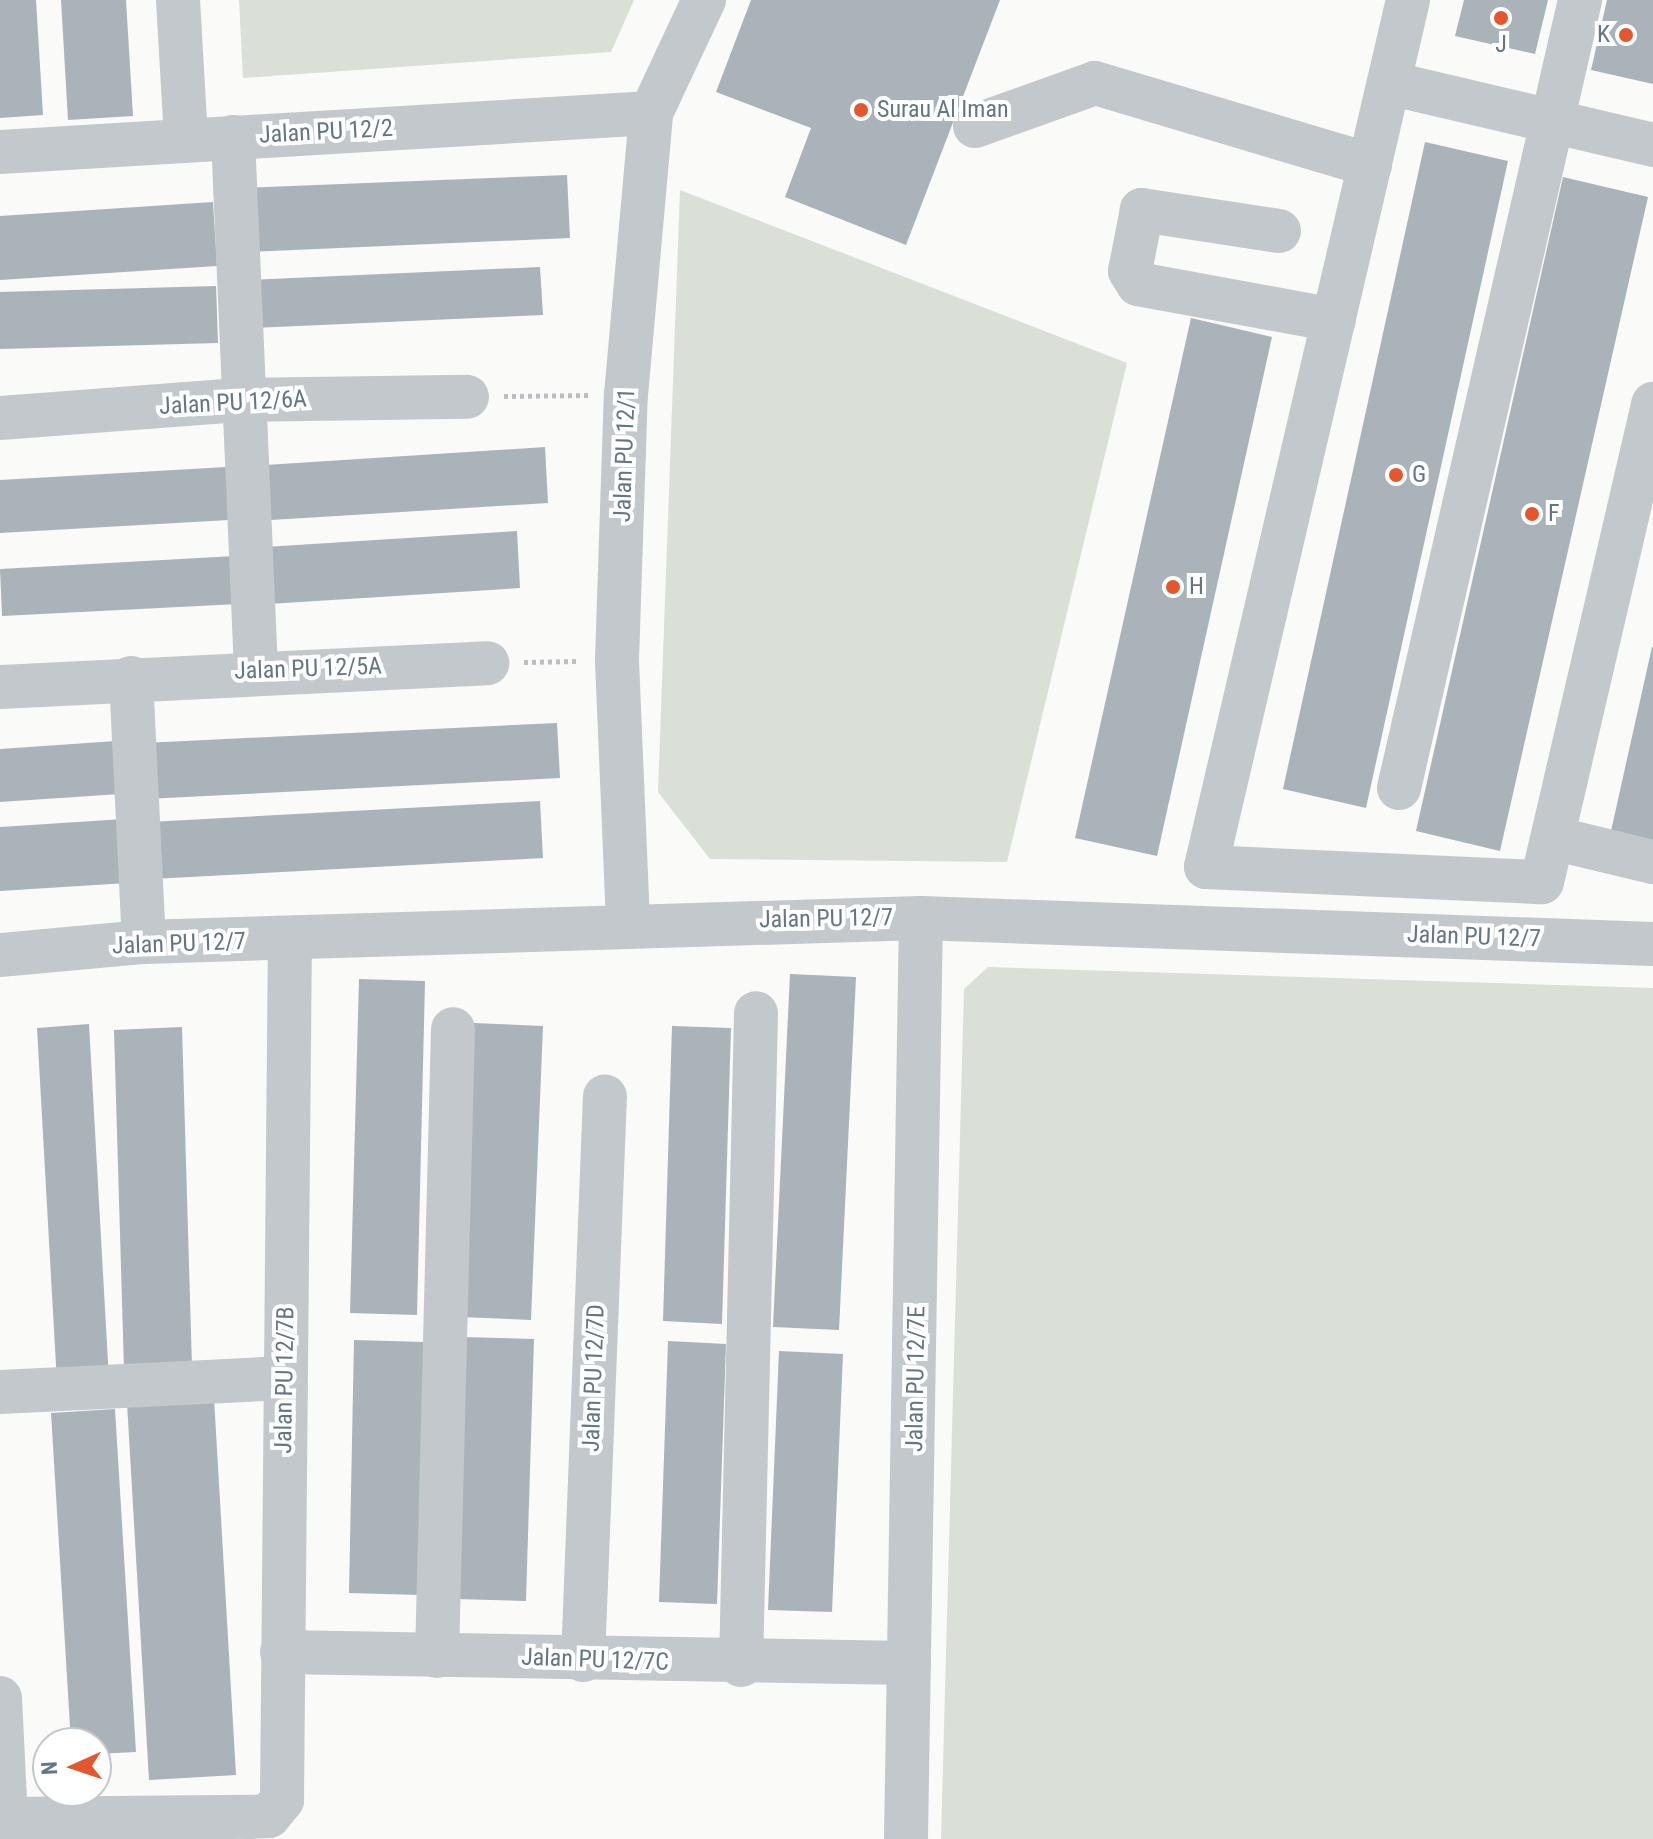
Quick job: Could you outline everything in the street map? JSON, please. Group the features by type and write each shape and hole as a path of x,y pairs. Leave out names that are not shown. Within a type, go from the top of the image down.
{"street":[{"path":"178,0 186,139"},
{"name":"Jalan PU 12/1","path":"628,923 617,660 626,395 651,113 704,0"},
{"path":"1408,0 1206,867 1542,882 1653,404"},
{"path":"1399,788 1580,0"},
{"path":"975,126 1095,83 1370,165"},
{"path":"1389,83 1653,145"},
{"name":"Jalan PU 12/2","path":"0,152 651,113"},
{"path":"233,137 256,670"},
{"path":"1279,231 1142,210 1130,271 1138,284 1334,320"},
{"name":"Jalan PU 12/6A","path":"0,418 242,400 467,397"},
{"name":"Jalan PU 12/5A","path":"0,687 256,670 487,663"},
{"path":"131,678 144,942"},
{"path":"1553,838 1653,862"},
{"name":"Jalan PU 12/7","path":"0,955 144,942 290,941 628,923 921,918 1653,944"},
{"name":"Jalan PU 12/7E","path":"906,1839 921,918"},
{"name":"Jalan PU 12/7B","path":"3,1819 269,1816 282,1800 290,941"},
{"path":"741,1665 756,1013"},
{"path":"437,1656 453,1029"},
{"name":"Jalan PU 12/7D","path":"583,1660 605,1096"},
{"path":"0,1392 285,1378"},
{"name":"Jalan PU 12/7C","path":"282,1652 741,1665 909,1663"},
{"path":"0,1698 3,1819"}],"path":[{"path":"467,397 626,395"},
{"path":"487,663 617,660"}],"shaded area":[{"path":"239,0 634,0 611,52 243,78"},
{"path":"680,190 1127,363 1007,862 710,859 658,792"},
{"path":"988,967 1653,988 1653,1839 941,1839 964,989"}],"building":[{"path":"0,0 36,0 43,115 0,118"},
{"path":"61,0 126,0 133,116 68,120"},
{"name":"Surau Al Iman","path":"751,0 1000,0 906,245 785,197 811,128 716,92"},
{"name":"J","path":"1464,0 1548,0 1535,54 1455,36"},
{"name":"K","path":"1607,0 1653,0 1653,84 1591,70"},
{"name":"G","path":"1425,142 1508,161 1366,808 1283,789"},
{"path":"567,175 570,238 247,252 244,188"},
{"name":"F","path":"1563,177 1648,197 1500,851 1416,831"},
{"path":"213,202 217,266 0,280 0,216"},
{"path":"540,267 543,315 252,328 250,280"},
{"path":"216,286 218,343 0,349 0,292"},
{"name":"H","path":"1191,318 1272,337 1157,856 1075,838"},
{"path":"545,447 548,503 255,521 252,466"},
{"path":"226,467 229,520 0,533 0,480"},
{"path":"517,531 520,588 269,604 265,547"},
{"path":"235,556 238,604 2,616 0,569"},
{"path":"1653,647 1653,841 1611,831"},
{"path":"557,723 560,778 146,799 144,743"},
{"path":"116,741 120,794 0,802 0,749"},
{"path":"540,801 543,858 152,879 149,822"},
{"path":"124,819 127,883 0,891 0,827"},
{"path":"790,974 856,977 839,1330 773,1327"},
{"path":"359,979 425,981 417,1315 350,1313"},
{"path":"474,1023 543,1026 531,1320 461,1317"},
{"path":"89,1024 109,1380 57,1383 37,1028"},
{"path":"672,1026 731,1028 722,1324 663,1321"},
{"path":"182,1027 192,1367 124,1369 114,1030"},
{"path":"462,1337 534,1339 526,1601 455,1599"},
{"path":"354,1340 426,1342 421,1595 349,1593"},
{"path":"668,1341 726,1344 717,1604 659,1602"},
{"path":"779,1351 843,1354 832,1612 768,1610"},
{"path":"214,1398 236,1775 149,1780 127,1403"},
{"path":"115,1409 136,1752 112,1753 112,1727 70,1727 51,1413"}],"place":[{"name":"J","path":"1501,18"},
{"name":"K","path":"1626,35"},
{"name":"Surau Al Iman","path":"861,110"},
{"name":"G","path":"1396,475"},
{"name":"F","path":"1532,514"},
{"name":"H","path":"1173,587"}]}
